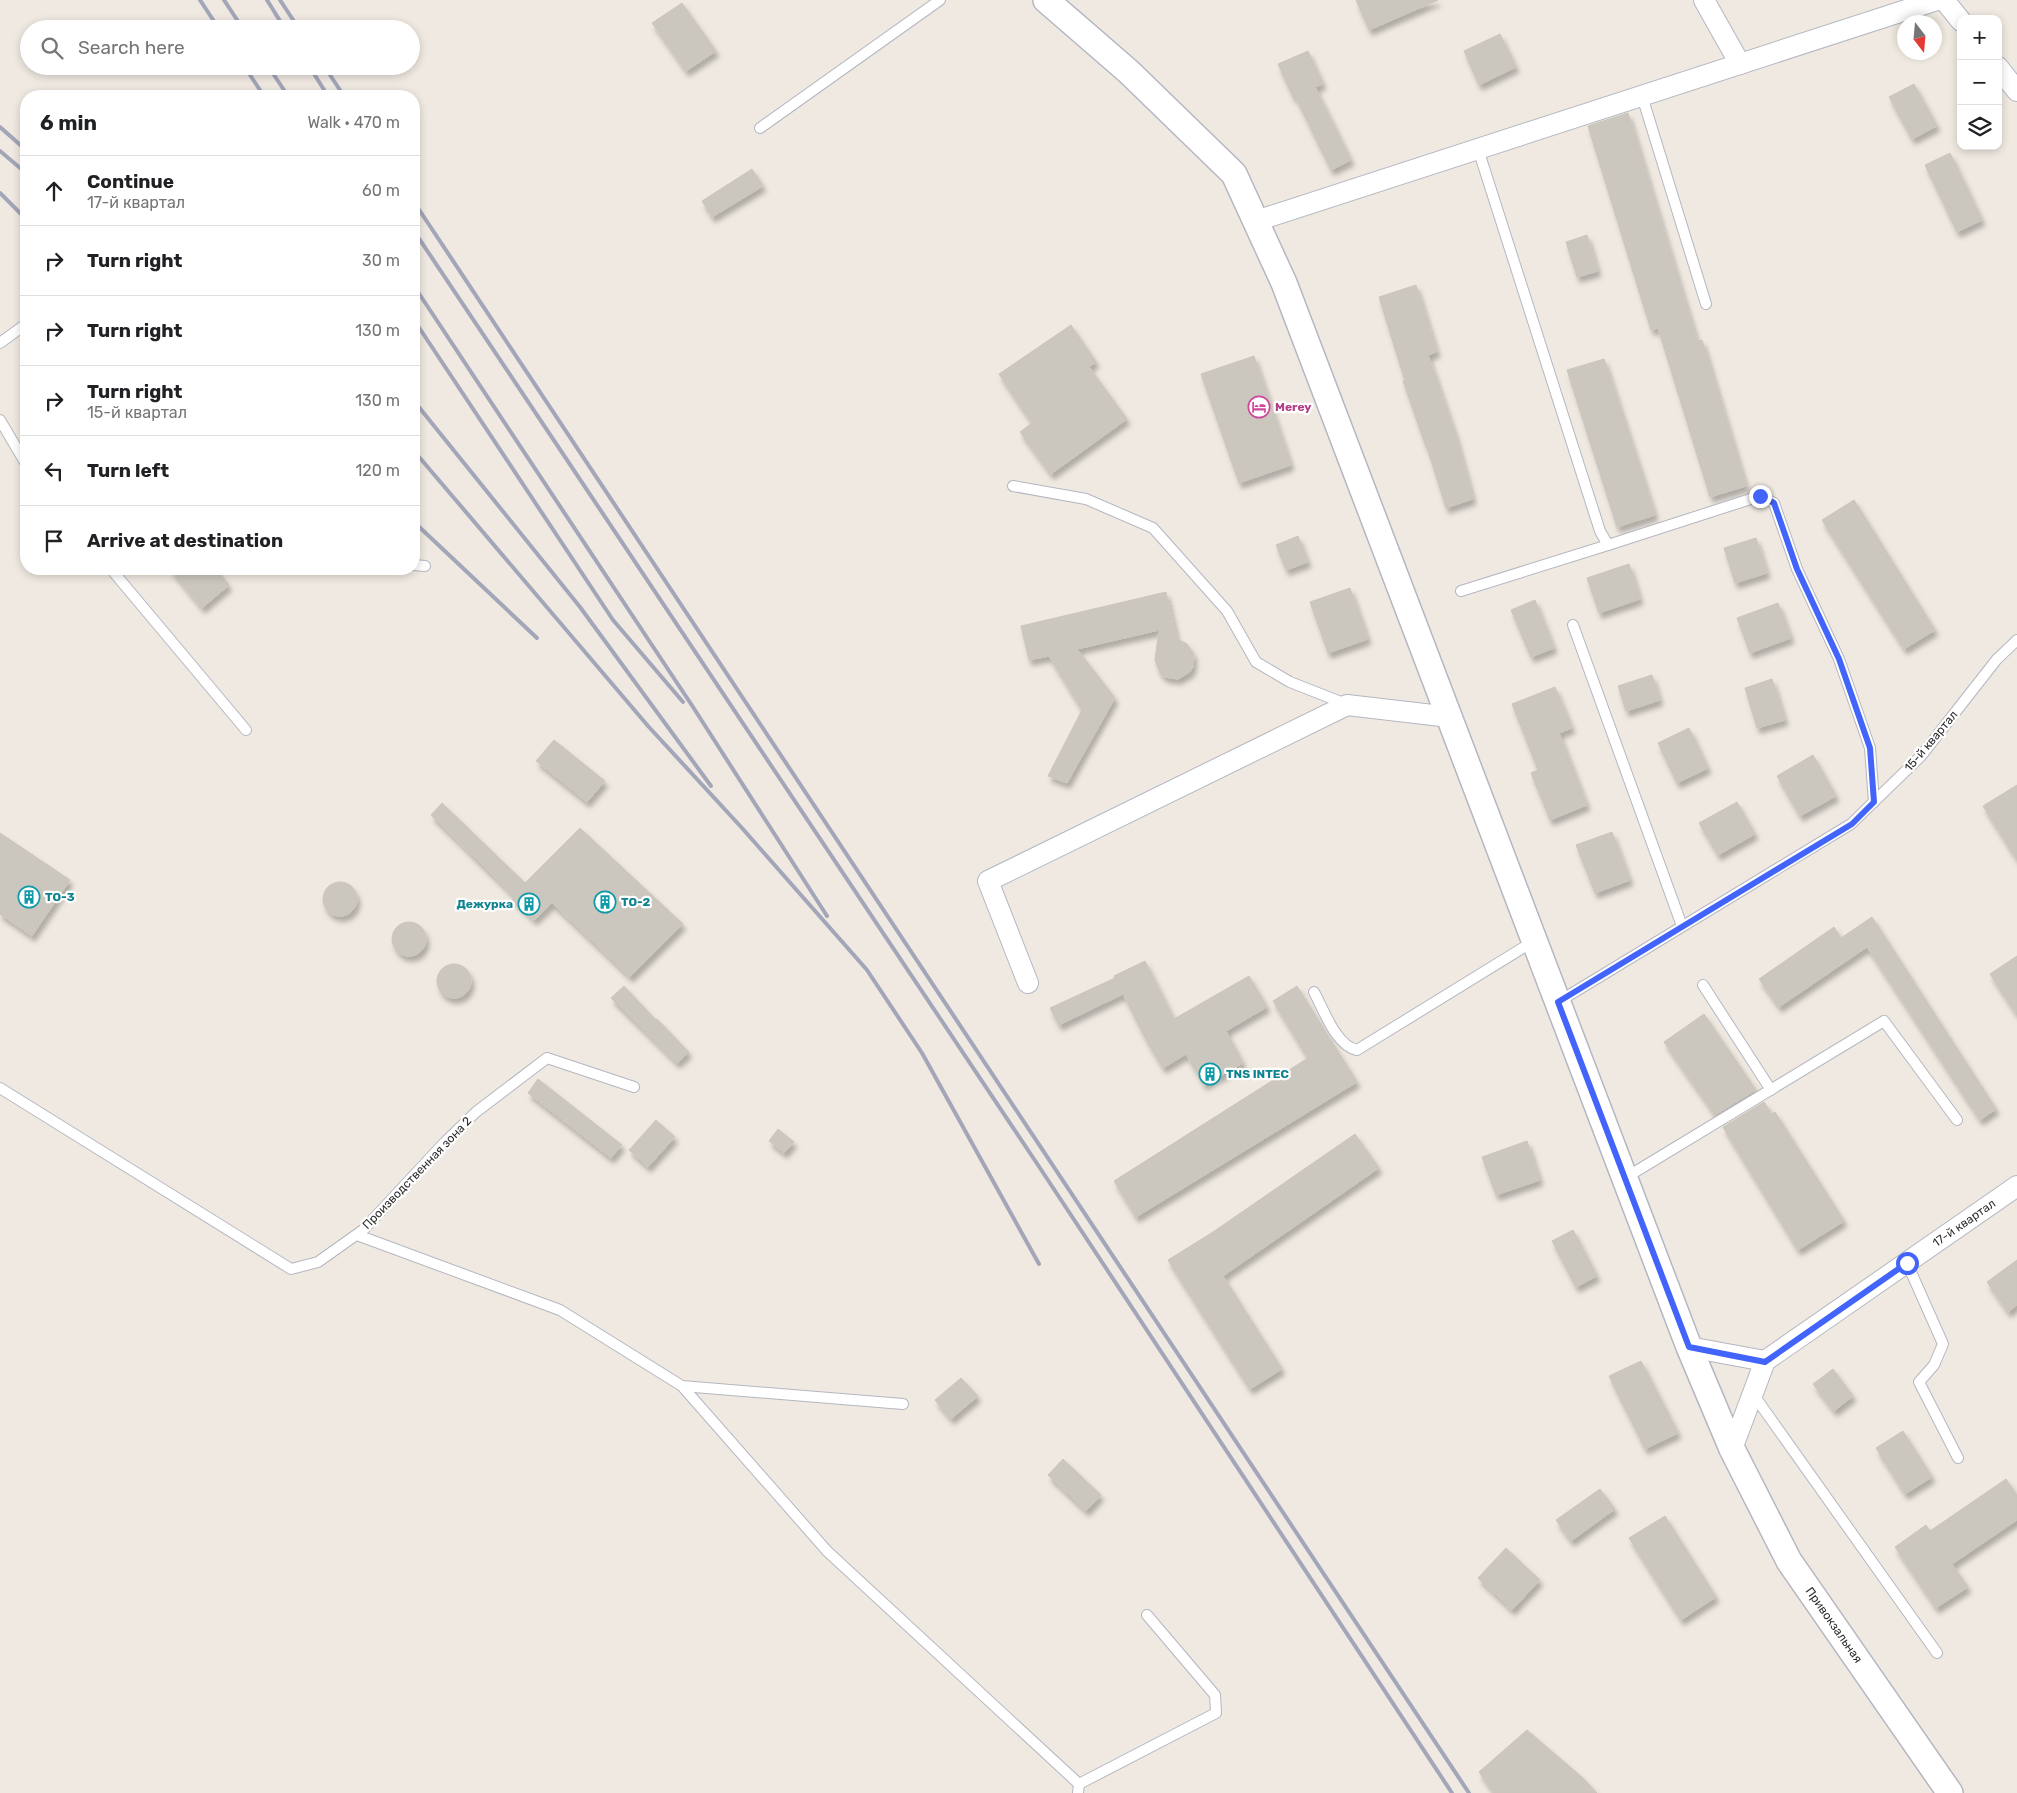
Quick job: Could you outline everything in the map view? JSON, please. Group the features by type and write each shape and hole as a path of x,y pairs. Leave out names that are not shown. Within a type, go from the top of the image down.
{"street":[{"name":"Привокзальная","path":"1046,0 1129,72 1234,174 1284,283 1689,1347 1732,1449 1789,1561 1950,1793"},
{"path":"1704,0 1740,64"},
{"path":"1256,222 1740,64 1887,8 1937,0"},
{"path":"1944,0 1957,16"},
{"path":"2002,72 2017,90"},
{"path":"1028,983 988,881 1347,705 1450,717"},
{"name":"17-й квартал","path":"1765,1362 2017,1186"},
{"path":"1689,1347 1765,1362 1732,1449"}],"lane":[{"path":"760,128 940,0"},
{"path":"1642,96 1706,304"},
{"path":"1478,149 1600,530 1608,544"},
{"path":"0,343 20,328"},
{"path":"0,420 20,454"},
{"path":"1013,486 1086,499 1153,528 1227,611 1256,662 1290,682 1347,705"},
{"path":"1461,591 1760,496 1774,503 1797,569 1839,659 1870,748 1874,802"},
{"path":"420,566 425,566"},
{"path":"116,575 246,730"},
{"path":"1573,625 1682,926"},
{"name":"15-й квартал","path":"1558,1002 1852,824 1921,756 1997,659 2017,640"},
{"path":"1314,992 1340,1040 1348,1048 1357,1050 1535,940"},
{"path":"1703,985 1770,1090"},
{"path":"1625,1178 1884,1021 1957,1120"},
{"name":"Производственная зона 2","path":"0,1088 291,1269 318,1262 357,1235 476,1112 547,1058 634,1087"},
{"path":"357,1235 560,1310 682,1386 827,1552 1078,1788 1216,1713 1215,1695 1147,1616"},
{"path":"1907,1263 1943,1344 1934,1365 1919,1382 1958,1458"},
{"path":"682,1386 903,1404"},
{"path":"1753,1394 1936,1653"}],"building":[{"path":"1356,0 1438,0 1369,30"},
{"path":"682,3 716,51 686,71 652,23"},
{"path":"1500,34 1516,67 1479,85 1464,51"},
{"path":"1308,51 1323,84 1315,87 1351,160 1331,170 1278,64"},
{"path":"1914,84 1937,126 1912,139 1889,97"},
{"path":"1628,113 1697,341 1702,340 1746,486 1710,497 1658,328 1651,330 1588,126"},
{"path":"1950,153 1982,220 1957,232 1925,165"},
{"path":"752,169 763,186 712,217 702,201"},
{"path":"1587,235 1598,271 1577,277 1566,242"},
{"path":"1416,285 1437,352 1428,355 1456,437 1473,499 1446,508 1427,447 1403,381 1405,381 1379,297"},
{"path":"1071,325 1096,362 1089,367 1127,419 1051,474 1020,432 1032,423 999,374"},
{"path":"1254,356 1291,465 1239,483 1201,374"},
{"path":"1604,359 1655,515 1617,527 1567,370"},
{"path":"1854,500 1935,630 1904,649 1822,520"},
{"path":"1298,536 1308,562 1286,570 1276,545"},
{"path":"1756,538 1767,573 1735,583 1724,548"},
{"path":"1629,564 1640,599 1599,613 1587,578"},
{"path":"175,575 221,575 229,585 202,608"},
{"path":"1350,588 1368,639 1328,653 1310,602"},
{"path":"1166,592 1177,639 1187,644 1194,655 1193,667 1190,672 1178,679 1165,677 1160,673 1155,660 1159,630 1077,649 1115,698 1067,783 1048,776 1082,710 1049,656 1029,660 1021,626"},
{"path":"1535,600 1554,648 1531,657 1511,610"},
{"path":"1778,603 1791,638 1750,653 1737,618"},
{"path":"1652,675 1660,700 1626,711 1618,686"},
{"path":"1772,679 1785,720 1757,728 1745,688"},
{"path":"1555,687 1572,728 1559,733 1587,805 1550,820 1531,773 1538,770 1512,704"},
{"path":"1689,728 1708,768 1677,783 1658,743"},
{"path":"554,740 605,781 587,802 536,761"},
{"path":"1813,755 1836,796 1800,816 1777,776"},
{"path":"2017,785 2017,860 1983,806"},
{"path":"1737,802 1755,834 1718,855 1699,823"},
{"name":"ТО-2","path":"442,803 525,883 580,828 683,924 630,977 552,903 534,920 512,899 514,896 431,815"},
{"path":"1612,832 1630,880 1595,893 1576,845"},
{"name":"ТО-3","path":"0,833 70,880 32,936 0,914"},
{"path":"340,882 352,887 357,899 352,911 340,916 328,911 323,899 328,887"},
{"path":"1872,917 1996,1109 1980,1120 1867,947 1779,1007 1759,979 1834,927 1841,938"},
{"path":"409,922 421,927 426,939 421,951 409,956 397,951 392,939 397,927"},
{"path":"2017,956 2017,1015 1990,974"},
{"path":"1145,961 1174,1019 1249,976 1267,1007 1226,1031 1243,1063 1204,1085 1186,1054 1163,1068 1123,994 1059,1025 1050,1008 1115,978 1114,976"},
{"path":"454,964 461,965 466,969 470,974 470,988 466,993 461,997 454,998 447,997 442,993 438,988 437,981 438,974 442,969 447,965"},
{"path":"624,986 689,1052 677,1063 611,998"},
{"path":"1297,986 1357,1082 1136,1217 1114,1181 1308,1058 1273,1001"},
{"path":"1704,1014 1756,1090 1715,1115 1664,1042"},
{"path":"538,1079 622,1145 611,1158 528,1093"},
{"path":"1764,1102 1772,1114 1775,1112 1844,1221 1798,1250 1723,1127"},
{"path":"656,1120 675,1137 648,1167 629,1150"},
{"path":"778,1129 794,1142 784,1153 769,1141"},
{"path":"1355,1134 1379,1168 1223,1276 1282,1369 1250,1389 1168,1260 1213,1232"},
{"path":"1527,1141 1540,1180 1496,1195 1482,1157"},
{"path":"1573,1230 1597,1276 1576,1287 1552,1241"},
{"path":"2017,1260 2017,1305 2008,1312 1987,1282"},
{"path":"1641,1361 1678,1433 1645,1449 1609,1376"},
{"path":"1833,1369 1853,1396 1834,1411 1813,1384"},
{"path":"961,1378 978,1396 951,1419 935,1400"},
{"path":"1903,1431 1932,1477 1905,1494 1876,1448"},
{"path":"1063,1459 1101,1495 1086,1511 1048,1475"},
{"path":"2006,1479 2017,1495 2017,1520 1952,1564 1968,1587 1936,1608 1895,1547 1926,1525 1930,1531"},
{"path":"1600,1489 1615,1509 1571,1541 1556,1520"},
{"path":"1665,1516 1716,1597 1681,1620 1629,1538"},
{"path":"1506,1548 1540,1580 1512,1610 1478,1578"},
{"path":"1527,1730 1583,1778 1597,1793 1494,1793 1479,1772"}],"railway":[{"path":"200,0 213,20"},
{"path":"224,0 237,20"},
{"path":"267,0 279,20"},
{"path":"280,0 293,20"},
{"path":"250,75 260,90"},
{"path":"274,75 284,90"},
{"path":"315,75 324,90"},
{"path":"330,75 340,90"},
{"path":"0,127 20,145"},
{"path":"0,151 20,168"},
{"path":"0,193 20,213"},
{"path":"420,211 1469,1793"},
{"path":"420,240 1036,1162 1452,1793"},
{"path":"420,295 693,707 827,916"},
{"path":"420,329 613,620 683,702"},
{"path":"420,408 580,607 711,786"},
{"path":"420,458 648,726 742,828 867,970 922,1053 1039,1264"},
{"path":"420,528 537,638"}],"place":[{"name":"Merey","path":"1259,407"},
{"name":"ТО-3","path":"29,897"},
{"name":"ТО-2","path":"605,902"},
{"name":"Дежурка","path":"529,904"},
{"name":"TNS INTEC","path":"1210,1074"}],"route":[{"path":"1760,496 1774,503 1797,569 1839,659 1870,748 1874,802 1852,824 1558,1002 1689,1347 1765,1362 1907,1263"}]}
